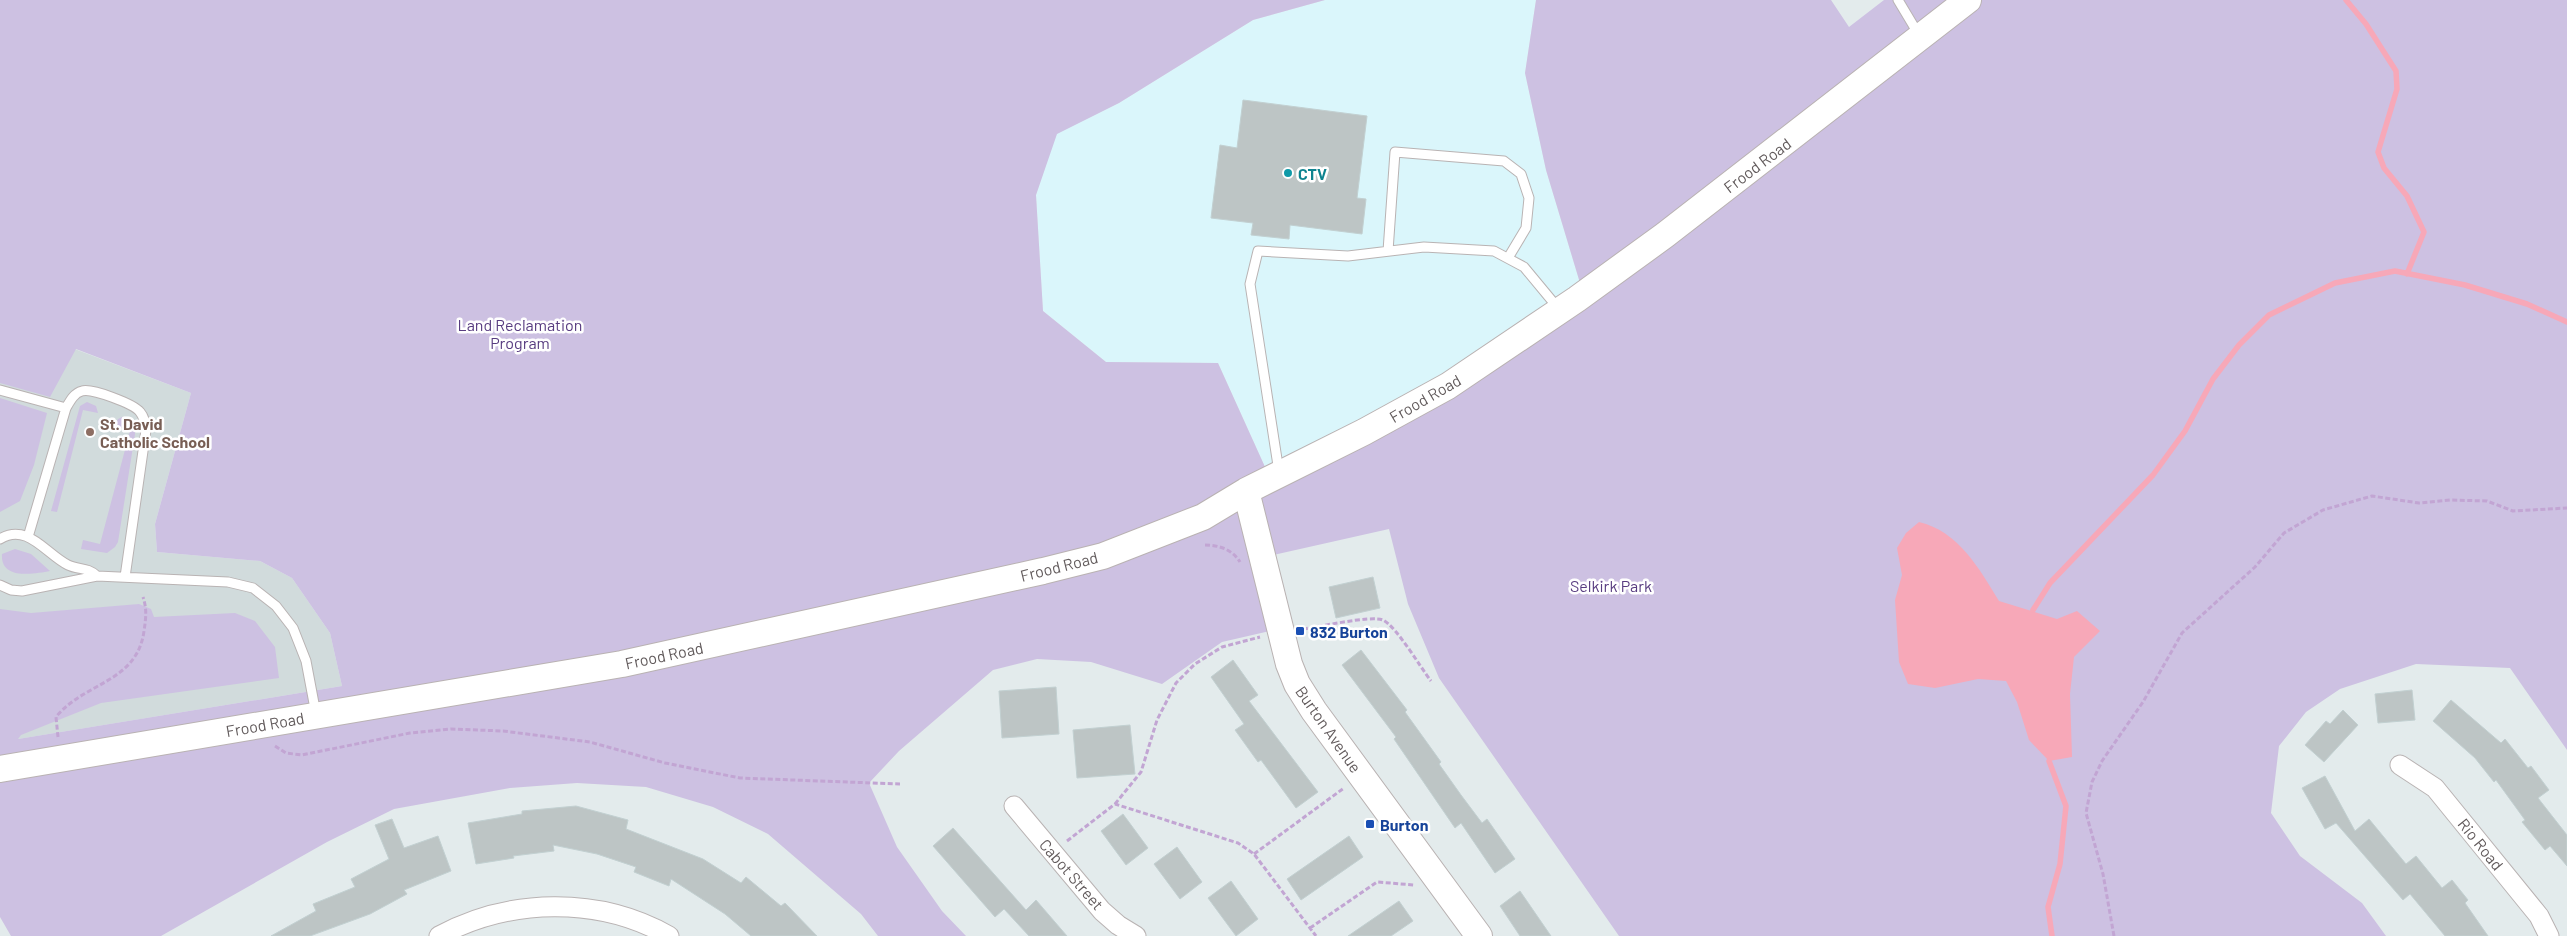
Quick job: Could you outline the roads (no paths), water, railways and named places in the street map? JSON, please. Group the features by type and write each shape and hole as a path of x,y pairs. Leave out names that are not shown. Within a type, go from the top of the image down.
{"street":[{"name":"Frood Road","path":"0,769 622,664 1103,556 1203,517 1246,492 1448,386 1560,311 1736,182 1968,0"},
{"name":"Burton Avenue","path":"1246,492 1270,635 1314,711 1478,936"},
{"name":"Rio Road","path":"2400,765 2435,788 2539,916 2549,936"},
{"name":"Cabot Street","path":"1014,806 1102,910 1118,925 1136,936"},
{"path":"439,936 499,913 549,906 602,912 632,920 669,936"}],"lane":[{"path":"1898,0 1921,37"},
{"path":"1388,251 1395,152 1504,161 1521,174 1530,198 1526,228 1508,258"},
{"path":"1280,475 1250,284 1258,251 1348,256 1424,247 1494,251 1524,267 1560,311"},
{"path":"0,390 66,408"},
{"path":"28,537 66,408 73,397 81,391 90,390 130,404 139,410 145,419 144,442 125,577"},
{"path":"0,539 14,534 28,537 69,566 92,571 96,576"},
{"path":"0,585 11,590 22,591 96,576 228,582 253,588 276,606 293,628 306,661 316,715"}],"waterway":[{"path":"2346,0 2366,24 2396,71 2397,89 2378,152 2384,168 2407,196 2424,232 2407,274"},
{"path":"2033,610 2050,583 2153,475 2185,431 2213,379 2239,345 2269,315 2335,283 2395,271 2465,285 2527,304 2567,322"},
{"path":"2049,761 2066,806 2060,864 2048,907 2052,936"}],"place":[{"name":"CTV","path":"1288,173"},
{"name":"St. David Catholic School","path":"90,432"},
{"name":"832 Burton","path":"1300,631"},
{"name":"Burton","path":"1370,824"}],"park label":[{"name":"Land Reclamation Program","path":"520,333"},
{"name":"Selkirk Park","path":"1611,585"}]}
